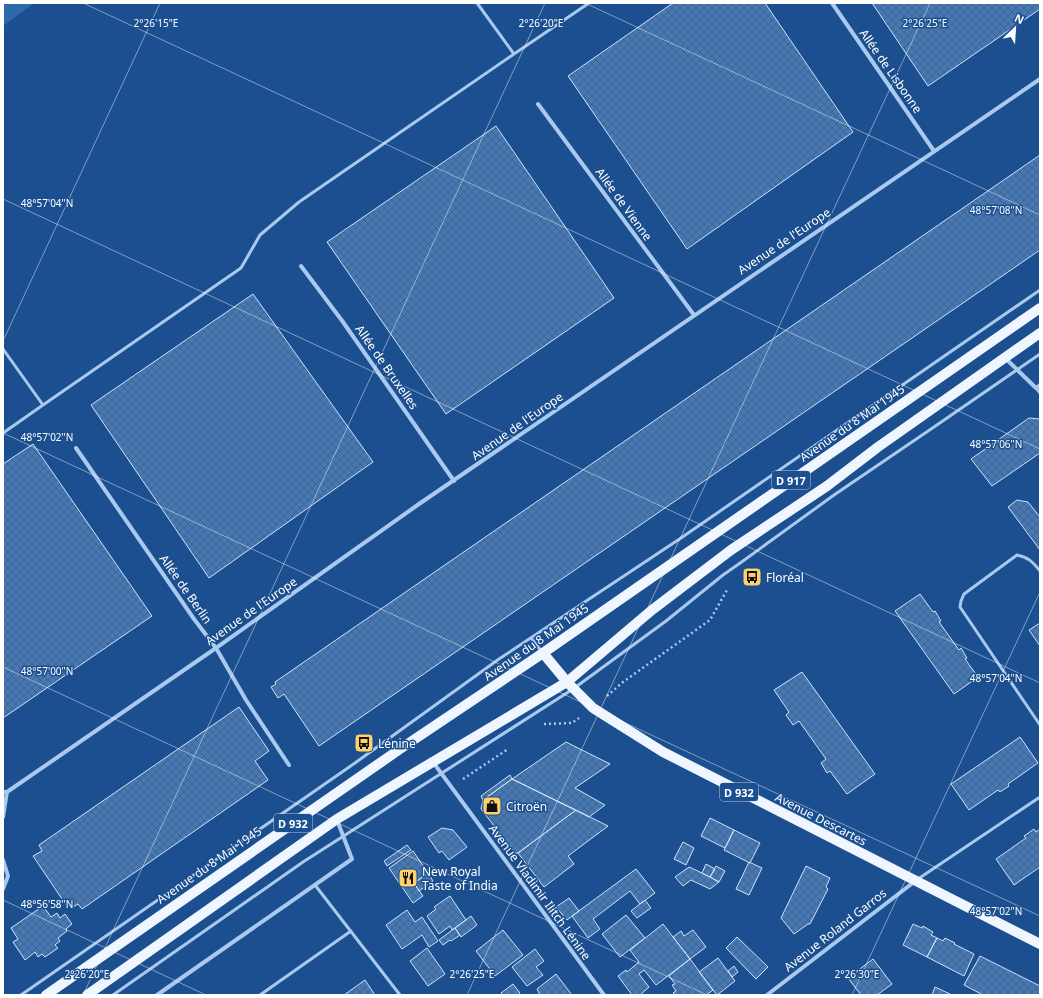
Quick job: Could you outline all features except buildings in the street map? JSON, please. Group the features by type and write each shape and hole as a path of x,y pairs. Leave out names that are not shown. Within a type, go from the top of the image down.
{"main road":[{"name":"Avenue du 8 Mai 1945","path":"46,995 393,754 543,653 1040,308"},
{"name":"D 917","path":"570,685 652,610 731,550 827,486 878,447 1040,333"},
{"name":"Avenue Descartes","path":"543,653 570,685 593,708 663,752 1040,944"},
{"name":"D 932","path":"86,995 337,819 432,762 570,685"}],"street":[{"name":"Allée de Lisbonne","path":"832,3 934,151"},
{"name":"Avenue de l'Europe","path":"5,792 216,648 419,504 454,482 694,315 1040,79"},
{"name":"Allée de Vienne","path":"538,104 694,315"},
{"name":"Allée de Bruxelles","path":"302,266 343,322 454,482"},
{"path":"1005,358 1038,387"},
{"name":"Allée de Berlin","path":"76,448 194,619 216,648 246,700 289,765"},
{"name":"Avenue Vladimir Ilitch Lénine","path":"432,762 604,995"},
{"path":"3,817 5,792"},
{"path":"157,995 352,859 337,819"},
{"path":"3,860 8,876 3,889"},
{"name":"Avenue Roland Garros","path":"768,995 914,881"}],"lane":[{"path":"477,3 514,54"},
{"path":"3,433 241,268 260,235 299,202 589,3"},
{"path":"21,995 354,763 499,659 688,534 1040,290"},
{"path":"3,349 43,405"},
{"path":"113,995 303,862 442,774 570,685 666,621 743,560 834,495 1040,354"},
{"path":"1038,387 1040,394"},
{"path":"1040,571 1032,561 1025,556 1017,555 964,594 960,601 960,607 1040,725"},
{"name":"Avenue Descartes","path":"530,638 543,653"},
{"path":"914,881 1040,797"},
{"path":"315,885 400,995"},
{"path":"260,995 351,931"}],"path":[{"path":"544,724 572,723 593,708 623,682 710,620 728,587"},
{"path":"450,787 512,746"}],"shaded area":[{"path":"3,3 34,3 3,26"}],"place":[{"name":"Floréal","path":"752,577"},
{"name":"Lénine","path":"364,743"},
{"name":"Citroën","path":"492,806"},
{"name":"New Royal Taste of India","path":"408,878"}]}
